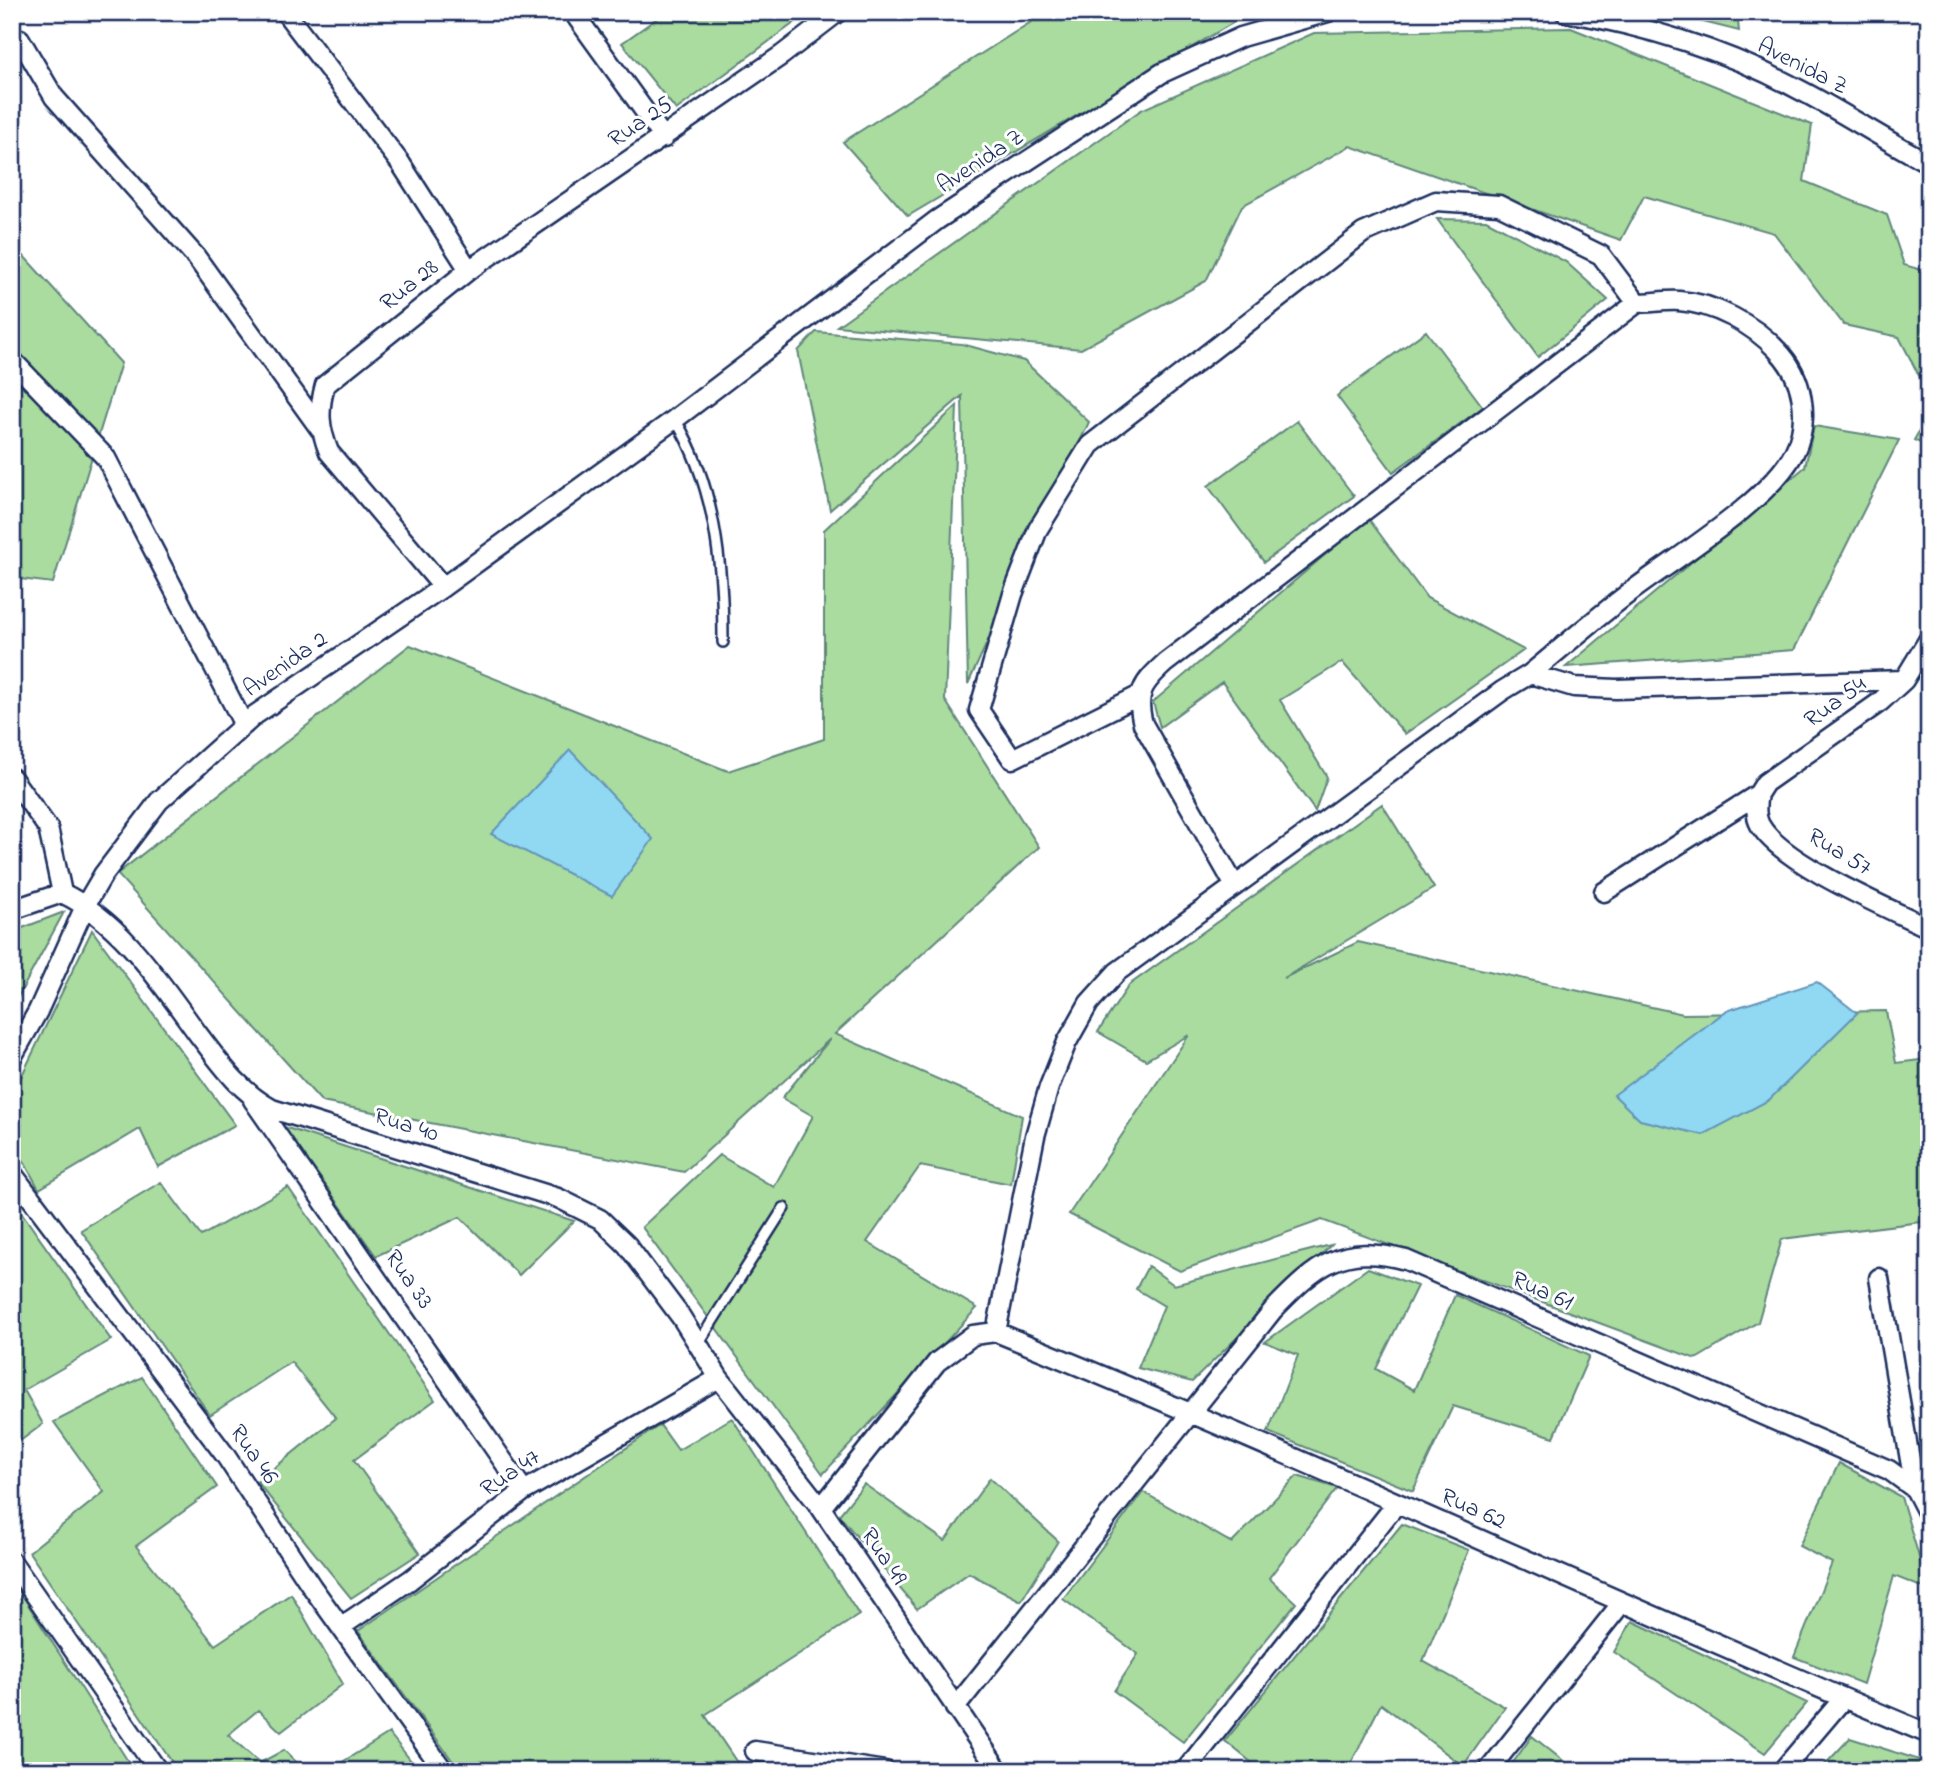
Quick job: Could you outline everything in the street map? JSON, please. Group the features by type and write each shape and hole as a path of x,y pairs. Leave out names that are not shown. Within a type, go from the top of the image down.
{"street":[{"name":"Rua 28","path":"285,12 401,164 469,270 325,385 319,407 320,429"},
{"path":"573,12 664,138"},
{"name":"Rua 25","path":"469,270 664,138 838,12"},
{"name":"Avenida Z","path":"691,407 937,220 1162,73 1241,37 1328,12"},
{"name":"Avenida Z","path":"1565,12 1619,21 1676,37 1735,61 1797,88 1929,163"},
{"path":"20,39 54,97 196,257 320,429 329,452 443,587"},
{"path":"1140,695 1012,759 979,710 1013,594 1038,529 1090,445 1363,233 1436,201 1499,205 1601,255 1637,303"},
{"path":"821,1508 937,1362 973,1335 996,1332 1035,1136 1067,1042 1090,1003 1117,972 1530,674 1630,592 1739,511 1778,476 1795,452 1804,408 1789,363 1762,334 1729,317 1681,301 1637,303 1165,663 1144,682 1139,709 1151,741 1235,886"},
{"path":"12,360 106,458 244,725"},
{"name":"Avenida 2","path":"12,1057 43,999 86,904 110,865 159,801 244,725 443,587 691,407"},
{"name":"Rua 54","path":"1604,892 1758,794 1765,783 1880,702 1923,666 1929,639"},
{"path":"1530,674 1574,687 1616,690 1905,680"},
{"path":"12,778 48,828 62,893 12,910"},
{"name":"Rua 57","path":"1758,794 1755,807 1759,824 1770,839 1814,869 1929,928"},
{"name":"Rua 40","path":"62,893 86,904 129,946 234,1083 251,1097 293,1117 558,1198 586,1210 627,1245 719,1378"},
{"name":"Rua 33","path":"251,1097 524,1491"},
{"name":"Rua 46","path":"12,1173 225,1455 444,1771"},
{"name":"Rua 61","path":"955,1708 1190,1410 1273,1310 1316,1268 1356,1253 1381,1253 1406,1260 1889,1470 1922,1492"},
{"path":"1878,1278 1929,1516"},
{"name":"Rua 62","path":"996,1332 1190,1410 1621,1604 1929,1734"},
{"name":"Rua 47","path":"342,1626 410,1580 524,1491 719,1378"},
{"name":"Rua 49","path":"719,1378 821,1508 999,1771"},
{"path":"1185,1771 1397,1503"},
{"path":"12,1562 158,1771"},
{"path":"1488,1771 1621,1604"},
{"path":"1782,1771 1843,1699"},
{"path":"755,1751 885,1771"}],"lane":[{"path":"675,419 692,447 702,475 723,590 723,642"},
{"path":"698,1344 784,1208"}],"green space":[{"path":"666,12 809,12 676,110 622,43"},
{"path":"1032,12 1251,12 908,216 843,142 1034,20"},
{"path":"1663,12 1737,12 1739,31"},
{"path":"1571,28 1812,125 1804,181 1887,215 1904,265 1929,272 1929,395 1899,337 1844,325 1774,233 1644,196 1621,240 1350,146 1242,206 1206,281 1081,349 837,326 1141,110 1314,33"},
{"path":"1437,219 1486,220 1566,262 1608,300 1538,357"},
{"path":"12,243 121,363 53,583 12,578"},
{"path":"1426,331 1483,407 1393,472 1337,396"},
{"path":"816,332 962,344 1024,361 1089,422 968,684 962,396 830,510 798,351"},
{"path":"957,406 945,700 1039,847 835,1034 1022,1116 1011,1184 920,1166 867,1242 977,1308 823,1474 642,1227 719,1155 774,1187 813,1116 782,1098 830,1039 684,1172 322,1102 117,874 410,645 728,771 824,739 824,530"},
{"path":"1929,414 1929,447 1914,440"},
{"path":"1297,421 1354,496 1264,562 1208,486"},
{"path":"1814,426 1899,440 1794,650 1566,667 1805,467"},
{"path":"1368,518 1427,598 1524,650 1405,734 1342,662 1280,700 1327,777 1315,811 1222,682 1160,727 1153,702"},
{"path":"1382,804 1434,888 1284,978 1358,942 1683,1014 1886,1011 1896,1063 1929,1059 1929,1221 1782,1239 1758,1322 1696,1359 1322,1220 1180,1271 1069,1214 1189,1035 1146,1060 1098,1032 1129,985"},
{"path":"64,912 12,1008 12,932"},
{"path":"92,930 235,1125 158,1167 140,1129 39,1189 12,1140 12,1096"},
{"path":"284,1127 574,1221 519,1275 460,1217 376,1256"},
{"path":"161,1182 201,1236 288,1187 435,1400 354,1460 420,1553 351,1598 257,1482 336,1418 291,1362 210,1415 81,1230"},
{"path":"12,1199 111,1340 24,1390 43,1424 12,1447"},
{"path":"1331,1245 1192,1382 1138,1368 1164,1306 1136,1289 1148,1266 1174,1285"},
{"path":"1368,1268 1417,1286 1376,1369 1414,1390 1455,1295 1589,1356 1554,1437 1453,1406 1413,1491 1268,1432 1298,1355 1265,1342"},
{"path":"142,1377 217,1487 136,1546 215,1645 291,1594 343,1684 281,1732 258,1710 228,1735 260,1763 284,1750 305,1771 178,1771 29,1552 104,1492 54,1422"},
{"path":"732,1418 859,1615 705,1715 736,1761 793,1771 663,1771 661,1766 613,1771 460,1771 358,1631 660,1425 678,1450"},
{"path":"1839,1463 1901,1497 1929,1590 1894,1576 1863,1684 1794,1657 1832,1563 1799,1546"},
{"path":"1297,1476 1337,1488 1269,1578 1296,1603 1183,1742 1114,1691 1138,1654 1063,1599 1143,1492 1232,1543"},
{"path":"990,1478 1058,1541 1021,1601 969,1573 917,1609 839,1515 864,1484 945,1541"},
{"path":"1402,1524 1469,1550 1423,1661 1505,1707 1463,1766 1381,1704 1347,1771 1262,1771 1225,1741"},
{"path":"22,1595 131,1766 125,1771 16,1771 12,1766 12,1600"},
{"path":"1632,1621 1807,1703 1765,1753 1614,1652"},
{"path":"389,1733 419,1771 328,1771"},
{"path":"1532,1736 1576,1771 1507,1771"},
{"path":"1850,1738 1929,1763 1929,1771 1819,1771"}],"water":[{"path":"570,750 653,839 612,896 491,834"},
{"path":"1817,982 1857,1013 1769,1100 1703,1135 1640,1120 1614,1095 1726,1011"}]}
